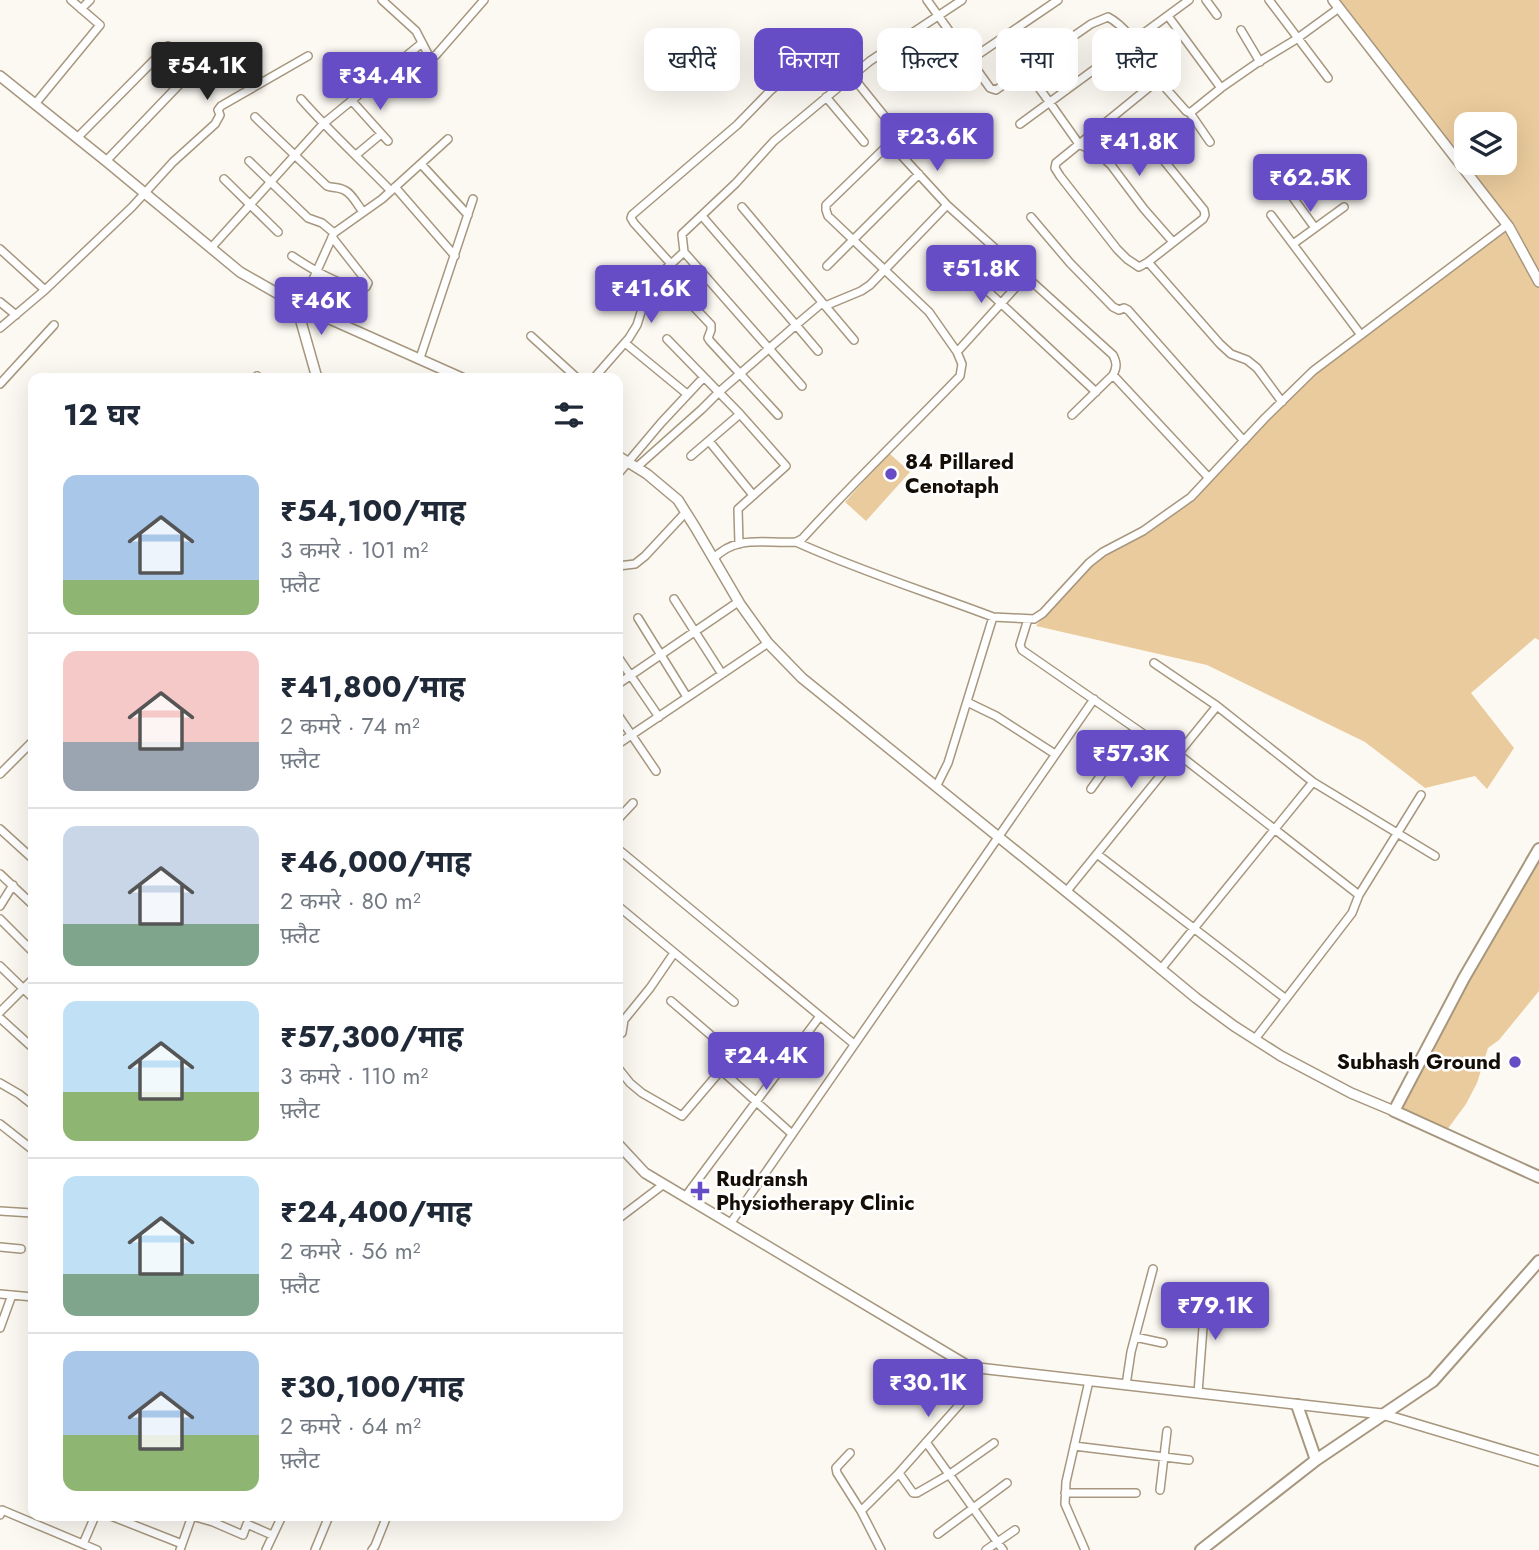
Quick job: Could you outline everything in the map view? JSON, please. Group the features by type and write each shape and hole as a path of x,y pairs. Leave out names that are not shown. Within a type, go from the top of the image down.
{"main road":[{"path":"1539,849 1464,978 1394,1111 1539,1177"},
{"path":"1201,1550 1316,1460 1433,1381 1539,1261"},
{"path":"1297,1405 1316,1460"}],"street":[{"path":"35,104 100,25 71,0"},
{"path":"81,9 90,0"},
{"path":"382,0 416,31 429,56 434,57 484,0"},
{"path":"926,0 947,28"},
{"path":"863,67 962,0"},
{"path":"982,52 1058,0"},
{"path":"1152,28 1189,0"},
{"path":"1206,0 1217,15"},
{"path":"1269,0 1328,79"},
{"path":"1190,113 1260,61 1298,38 1336,4 1507,225 1539,282"},
{"path":"1168,16 1222,88"},
{"path":"1078,33 1108,17 1121,28"},
{"path":"1241,30 1260,61"},
{"path":"211,248 323,124 422,43"},
{"path":"77,138 168,46"},
{"path":"0,328 45,290 132,207 173,162 215,124 220,116 218,110 221,106 308,56"},
{"path":"106,161 197,66"},
{"path":"1020,124 1092,72"},
{"path":"0,76 240,272 299,305 452,373"},
{"path":"982,77 990,88 996,90"},
{"path":"1144,136 1204,210 1205,215 1139,267 1117,249 1055,168 1056,163 1153,84 1158,83 1190,113 1210,142"},
{"path":"796,542 802,539 960,376 962,364 957,352 929,312 828,216 826,211 826,205 898,132 863,89"},
{"path":"671,264 634,223 632,215 737,125 770,91"},
{"path":"802,386 684,251 682,234 736,183 774,141 833,91"},
{"path":"1041,91 1079,144 1099,154 1111,164 1172,242"},
{"path":"826,97 864,142"},
{"path":"301,99 323,124 393,189 455,256"},
{"path":"352,100 388,141"},
{"path":"255,117 327,186 347,191 363,212"},
{"path":"356,155 381,134"},
{"path":"316,373 299,305 333,235 393,189 448,139"},
{"path":"890,143 947,205 1113,355 1117,368 1113,375 1072,415"},
{"path":"250,162 308,218 322,223 368,283 366,288 362,289 351,286 316,272 292,256"},
{"path":"1268,163 1315,228"},
{"path":"421,164 468,215"},
{"path":"827,266 919,174"},
{"path":"223,179 278,232"},
{"path":"420,358 473,199"},
{"path":"637,467 796,325 824,305 870,285 947,205"},
{"path":"1293,244 1345,206"},
{"path":"742,207 855,340"},
{"path":"1271,215 1361,335"},
{"path":"702,216 818,351"},
{"path":"1031,217 1070,263 1113,307 1128,310 1139,321 1244,440"},
{"path":"713,559 722,550 751,541 796,542 832,558 993,617 1034,619 1043,613 1089,562 1102,552 1143,531 1191,497 1313,371 1507,225"},
{"path":"0,249 45,290"},
{"path":"598,373 637,325 646,296 662,272 684,251"},
{"path":"1148,262 1220,344 1231,354 1247,360 1257,369 1282,402"},
{"path":"962,268 1096,392"},
{"path":"662,272 707,320 711,330 708,338 778,415"},
{"path":"957,352 1026,276"},
{"path":"0,302 16,315"},
{"path":"0,383 54,325"},
{"path":"531,336 572,373"},
{"path":"667,339 786,466 738,509 739,544"},
{"path":"625,343 687,394"},
{"path":"1113,375 1209,478"},
{"path":"623,468 704,377"},
{"path":"691,456 740,414"},
{"path":"709,441 753,495"},
{"path":"623,458 678,500 738,602 768,643 802,678 1196,998 1281,1056 1394,1111"},
{"path":"623,565 635,564 645,556 686,512"},
{"path":"674,599 722,674"},
{"path":"623,680 738,602"},
{"path":"936,787 948,762 993,617"},
{"path":"638,618 687,697"},
{"path":"1028,619 1020,645 1022,650 1171,753 1178,754 1359,895"},
{"path":"623,741 768,643"},
{"path":"1154,663 1217,706 1313,782 1435,856"},
{"path":"623,664 659,717"},
{"path":"730,1224 1094,699"},
{"path":"967,702 996,716 1055,754"},
{"path":"1066,892 1217,706"},
{"path":"623,723 656,771"},
{"path":"1091,789 1135,728"},
{"path":"0,774 28,746"},
{"path":"1161,969 1313,782"},
{"path":"1255,1039 1352,913 1359,895 1421,795"},
{"path":"623,814 634,803"},
{"path":"0,829 28,854"},
{"path":"623,853 854,1044"},
{"path":"1097,854 1286,999"},
{"path":"0,874 28,900"},
{"path":"0,906 13,885"},
{"path":"623,910 734,1002"},
{"path":"0,919 28,947"},
{"path":"623,1026 624,1020 674,953"},
{"path":"0,966 28,992"},
{"path":"0,1012 28,984"},
{"path":"671,1001 749,1068"},
{"path":"685,1197 820,1016"},
{"path":"0,1018 28,1043"},
{"path":"623,1074 642,1093 682,1116 734,1055"},
{"path":"721,1070 792,1134"},
{"path":"0,1083 28,1101"},
{"path":"0,1124 28,1146"},
{"path":"623,1149 645,1173 970,1367 1382,1415 1539,1461"},
{"path":"623,1215 664,1184"},
{"path":"0,1211 28,1213"},
{"path":"0,1247 21,1249"},
{"path":"1126,1385 1131,1352 1153,1269"},
{"path":"1198,1393 1206,1289"},
{"path":"0,1294 28,1297"},
{"path":"0,1328 12,1295"},
{"path":"1177,1299 1205,1302"},
{"path":"1203,1313 1254,1315"},
{"path":"1135,1337 1163,1343"},
{"path":"860,1511 960,1404 966,1392 970,1367"},
{"path":"1085,1550 1065,1504 1065,1493 1089,1381"},
{"path":"1160,1490 1167,1431"},
{"path":"926,1442 1003,1550"},
{"path":"899,1472 913,1493 917,1493 994,1443"},
{"path":"1074,1446 1189,1460"},
{"path":"850,1453 836,1468 837,1473 881,1550"},
{"path":"937,1534 1007,1483"},
{"path":"1065,1493 1136,1493"},
{"path":"0,1516 2,1510 28,1521"},
{"path":"28,1521 97,1550"},
{"path":"83,1544 93,1521"},
{"path":"122,1521 181,1547 190,1521"},
{"path":"210,1521 243,1535 247,1524 272,1535"},
{"path":"266,1550 279,1521"},
{"path":"315,1550 328,1521"},
{"path":"372,1550 385,1521"},
{"path":"986,1550 1015,1530"}],"shaded area":[{"path":"1333,0 1539,0 1539,640 1535,638 1471,693 1514,748 1487,789 1475,776 1425,788 1365,742 1207,665 1036,626 1063,589 1096,557 1184,505 1275,409 1331,358 1508,227 1468,175 1517,175 1517,112 1454,112 1454,157"},
{"path":"889,453 910,472 866,521 845,502"},
{"path":"1539,848 1539,991 1499,1040 1488,1048 1477,1083 1466,1104 1444,1134 1394,1111"}],"place":[{"name":"84 Pillared Cenotaph","path":"891,474"},
{"name":"Subhash Ground","path":"1515,1062"},
{"name":"Rudransh Physiotherapy Clinic","path":"700,1191"}]}
